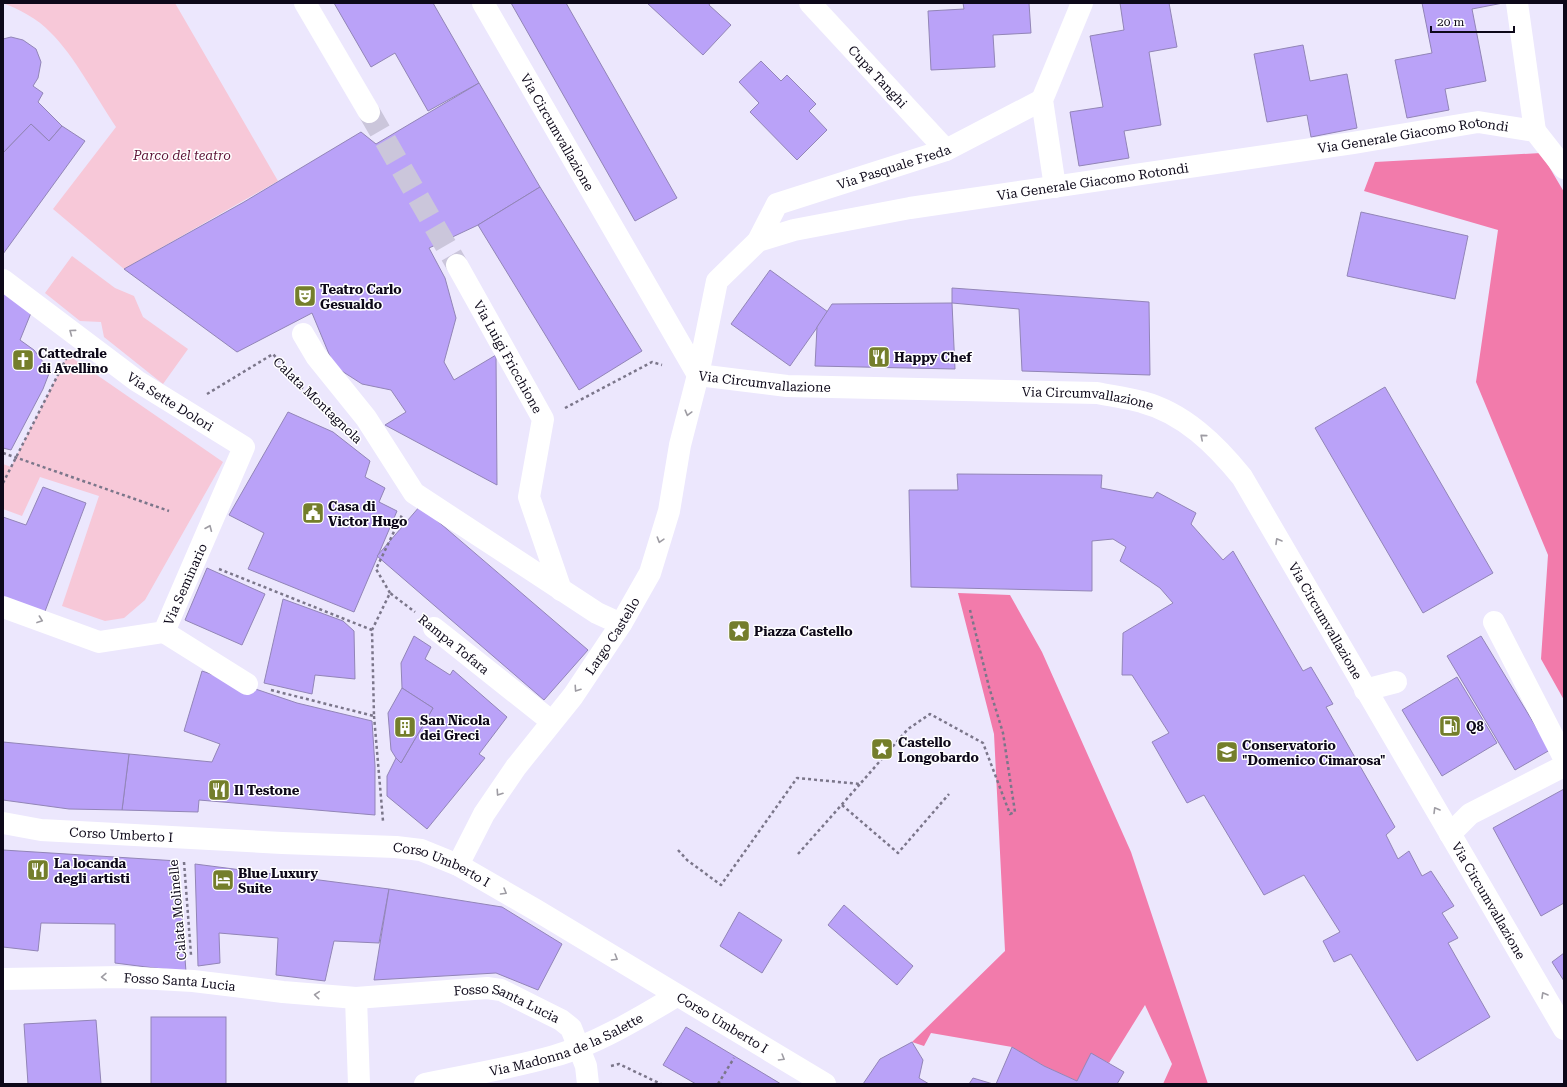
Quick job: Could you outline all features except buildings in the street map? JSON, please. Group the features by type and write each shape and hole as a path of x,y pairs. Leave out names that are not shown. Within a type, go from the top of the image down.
{"street":[{"path":"305,3 369,112"},
{"name":"Via Circumvallazione","path":"483,3 698,375 787,386 1097,393 1144,402 1184,420 1222,453 1242,477 1564,1029"},
{"name":"Cupa Tanghi","path":"810,3 946,150"},
{"path":"1055,187 1042,100 1082,3"},
{"path":"1517,3 1535,131 1564,168"},
{"name":"Via Pasquale Freda","path":"758,241 777,204 946,150 1042,100"},
{"name":"Via Generale Giacomo Rotondi","path":"698,375 717,281 758,241 794,230 910,208 1338,145 1478,122 1535,131"},
{"name":"Via Luigi Fricchione","path":"457,264 543,419 529,497 560,590"},
{"name":"Via Sette Dolori","path":"3,280 137,381 244,447"},
{"name":"Calata Montagnola","path":"302,334 316,356 366,418 414,493 596,613 621,624"},
{"name":"Largo Castello","path":"458,865 484,814 516,767 551,721 573,696 621,624 650,573 667,518 680,445 698,375"},
{"name":"Via Seminario","path":"3,607 99,642 164,632 244,447"},
{"path":"1494,622 1564,758"},
{"name":"Rampa Tofara","path":"434,628 551,721"},
{"path":"164,632 248,684"},
{"path":"1365,690 1396,682"},
{"path":"1450,834 1470,814 1564,766"},
{"name":"Corso Umberto I","path":"3,823 41,830 182,838 385,846 421,850 458,865 536,910 676,996 825,1084"},
{"name":"Fosso Santa Lucia","path":"3,979 121,977 193,981 283,992 356,998 487,988 501,990 562,1020 570,1028 587,1078"},
{"name":"Via Madonna de la Salette","path":"425,1084 554,1056 581,1047 652,1011 676,996"},
{"path":"356,998 359,1084"}],"path":[{"path":"3,483 68,355 82,340"},
{"name":"Calata Montagnola","path":"182,408 273,354 302,387 323,407"},
{"path":"543,419 652,362 698,375"},
{"path":"3,453 169,511"},
{"path":"385,846 374,716 372,630 390,593 376,569 414,493"},
{"path":"196,560 372,630"},
{"name":"Rampa Tofara","path":"390,593 434,628"},
{"path":"798,854 908,729 930,714 983,743 1010,814 1015,812 1003,733 989,687 970,610"},
{"path":"248,684 374,716"},
{"path":"678,850 687,860 721,885 797,778 860,784"},
{"path":"842,805 898,853 949,794"},
{"name":"Calata Molinelle","path":"182,838 193,981"},
{"path":"718,1084 747,1037"},
{"path":"587,1078 619,1064 661,1084"}],"green space":[{"name":"Parco del teatro","path":"3,3 175,3 278,181 124,269 53,209 116,127 68,53 59,42 45,27 34,19 22,11"},
{"path":"72,256 115,288 134,296 143,317 188,349 163,384 104,337 101,322 80,321 45,293"},
{"path":"68,355 223,462 145,600 124,618 105,621 62,606 99,496 40,477 22,516 3,509 3,464 11,467"}],"shaded area":[{"path":"1541,153 1564,192 1564,700 1541,659 1548,555 1476,382 1498,230 1364,191 1375,162"},
{"path":"958,593 1010,595 1042,652 1131,852 1208,1084 1163,1084 1172,1064 1145,1005 1109,1063 1091,1054 1077,1081 1044,1066 1012,1047 931,1033 924,1046 912,1042 1005,951 994,734"}],"tunnel":[{"path":"369,112 457,265"}],"place":[{"name":"Teatro Carlo Gesualdo","path":"305,296"},
{"name":"Happy Chef","path":"879,357"},
{"name":"Cattedrale di Avellino","path":"23,360"},
{"name":"Casa di Victor Hugo","path":"313,513"},
{"name":"Piazza Castello","path":"739,631"},
{"name":"Q8","path":"1450,726"},
{"name":"San Nicola dei Greci","path":"405,727"},
{"name":"Castello Longobardo","path":"882,749"},
{"name":"Conservatorio \"Domenico Cimarosa\"","path":"1227,752"},
{"name":"Il Testone","path":"219,790"},
{"name":"La locanda degli artisti","path":"38,870"},
{"name":"Blue Luxury Suite","path":"223,880"}]}
